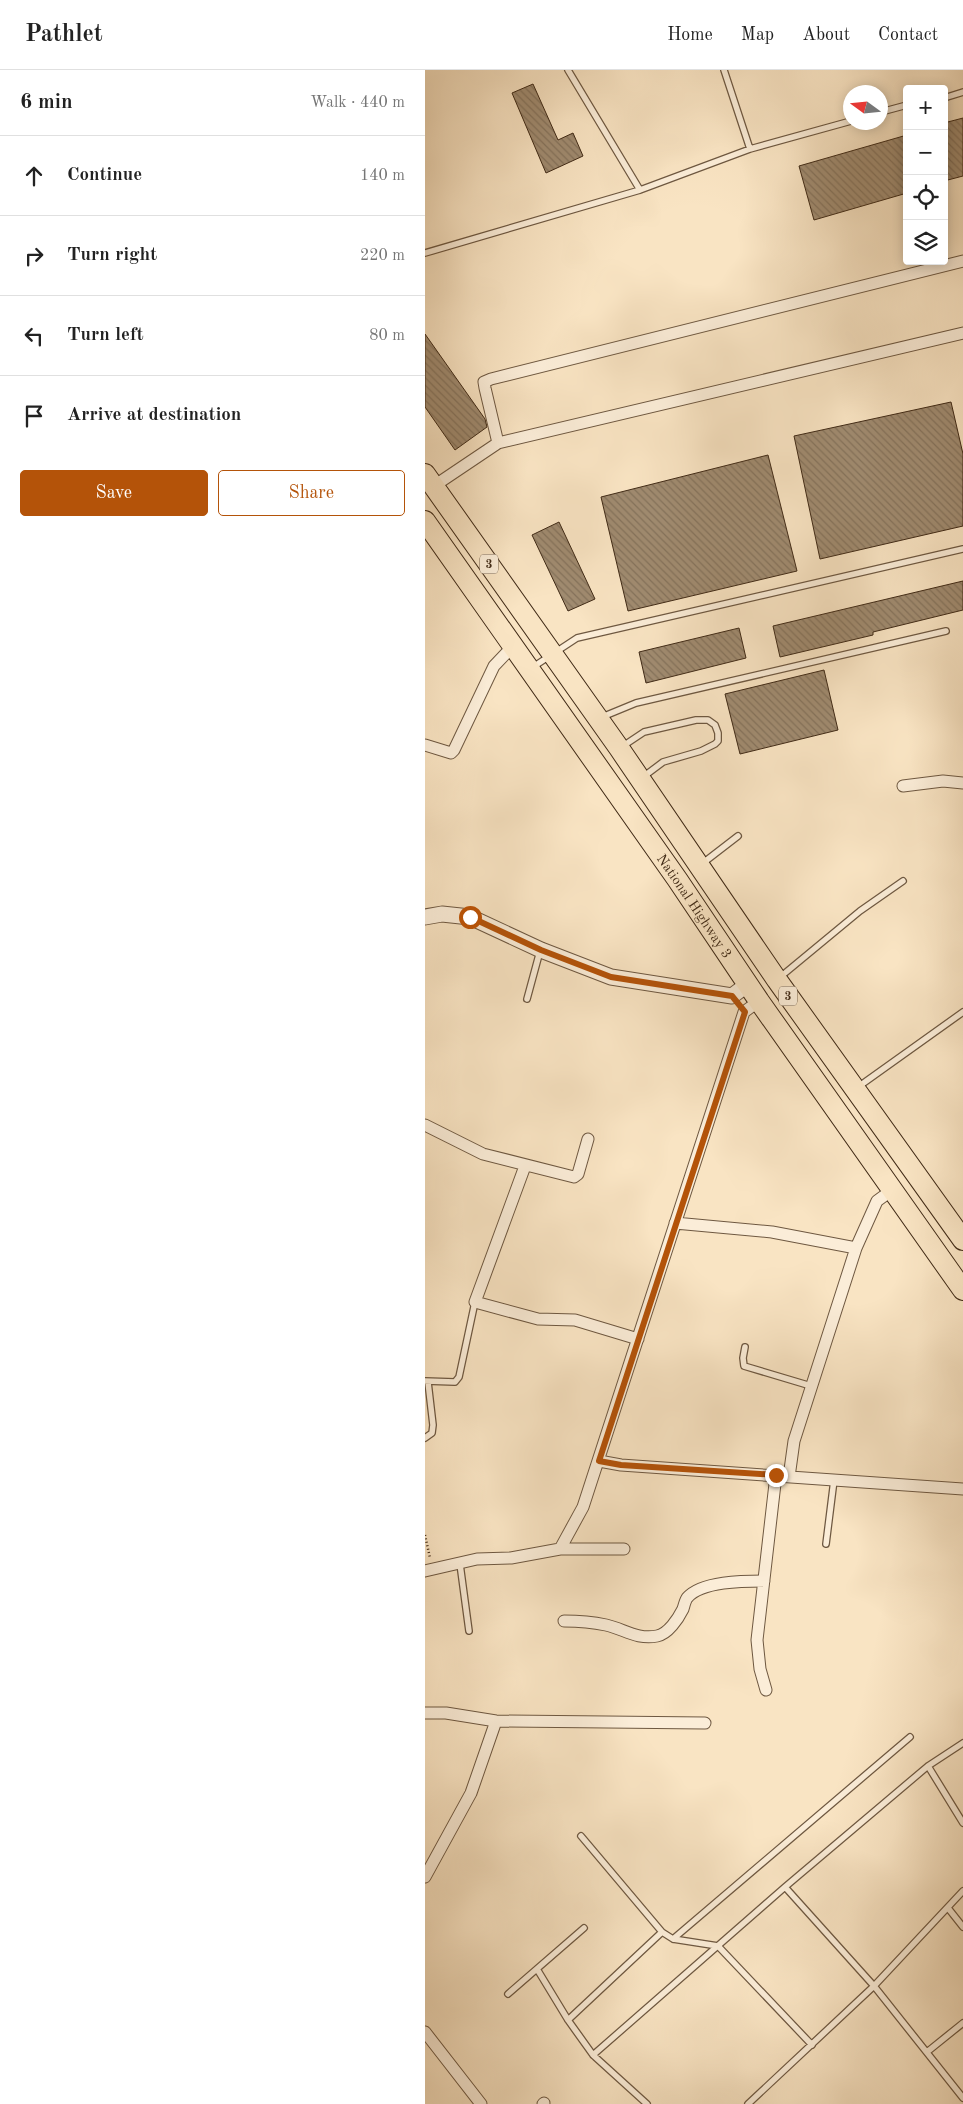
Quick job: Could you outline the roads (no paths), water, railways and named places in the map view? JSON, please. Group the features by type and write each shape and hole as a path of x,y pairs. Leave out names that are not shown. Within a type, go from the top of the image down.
{"highway":[{"name":"National Highway 3","path":"429,480 619,748 777,980 963,1240"},
{"name":"National Highway 3","path":"425,521 748,984 752,1007 892,1190 963,1290"}],"street":[{"path":"498,443 484,382 491,379 963,261"},
{"path":"429,480 498,443 963,333"},
{"path":"425,745 451,753 454,750 494,666 513,646"},
{"path":"903,786 943,781 963,784"},
{"path":"425,917 442,914 470,917 541,950 611,977 732,996 752,1007 675,1223 583,1507 560,1549"},
{"path":"732,996 748,984"},
{"path":"425,1125 483,1154 574,1177 578,1174 589,1140"},
{"path":"525,1166 475,1302 539,1319 575,1320 638,1339"},
{"path":"789,1477 794,1441 856,1248 877,1201 892,1190"},
{"path":"675,1223 771,1232 856,1248"},
{"path":"599,1461 621,1465 963,1489"},
{"path":"766,1690 760,1670 757,1640 776,1475"},
{"path":"428,1570 477,1559 511,1558 560,1549 624,1549"},
{"path":"564,1621 608,1625 641,1637 659,1636 672,1626 683,1610 687,1599 701,1589 734,1581 764,1581"},
{"path":"425,1713 446,1713 496,1721 705,1723"},
{"path":"425,1877 471,1793 496,1721"},
{"path":"425,2032 481,2104"}],"lane":[{"path":"568,70 640,190"},
{"path":"723,70 750,149"},
{"path":"948,97 963,92"},
{"path":"888,110 903,106"},
{"path":"425,253 640,190 750,149 843,123"},
{"path":"529,670 577,638 963,549"},
{"path":"598,719 618,708 636,703 946,631"},
{"path":"619,748 644,732 696,720 708,720 715,725 718,741 715,744 701,751 663,762 640,780"},
{"path":"699,866 738,836"},
{"path":"777,980 860,911 903,881"},
{"path":"527,999 541,950"},
{"path":"855,1090 963,1012"},
{"path":"425,1438 432,1433 433,1425 427,1381 455,1382 459,1377 475,1302"},
{"path":"745,1347 744,1366 811,1386"},
{"path":"826,1544 834,1480"},
{"path":"460,1564 469,1631"},
{"path":"673,1940 911,1737"},
{"path":"593,2055 785,1887 928,1766 963,1743"},
{"path":"928,1766 963,1823"},
{"path":"581,1836 662,1932 673,1940 718,1946 812,2045"},
{"path":"785,1887 874,1986 963,2098"},
{"path":"748,2104 874,1986 963,1891"},
{"path":"948,1908 963,1927"},
{"path":"508,1994 584,1928"},
{"path":"568,2020 662,1932"},
{"path":"537,1969 568,2020 593,2055 647,2104"},
{"path":"927,2052 963,2023"}]}
